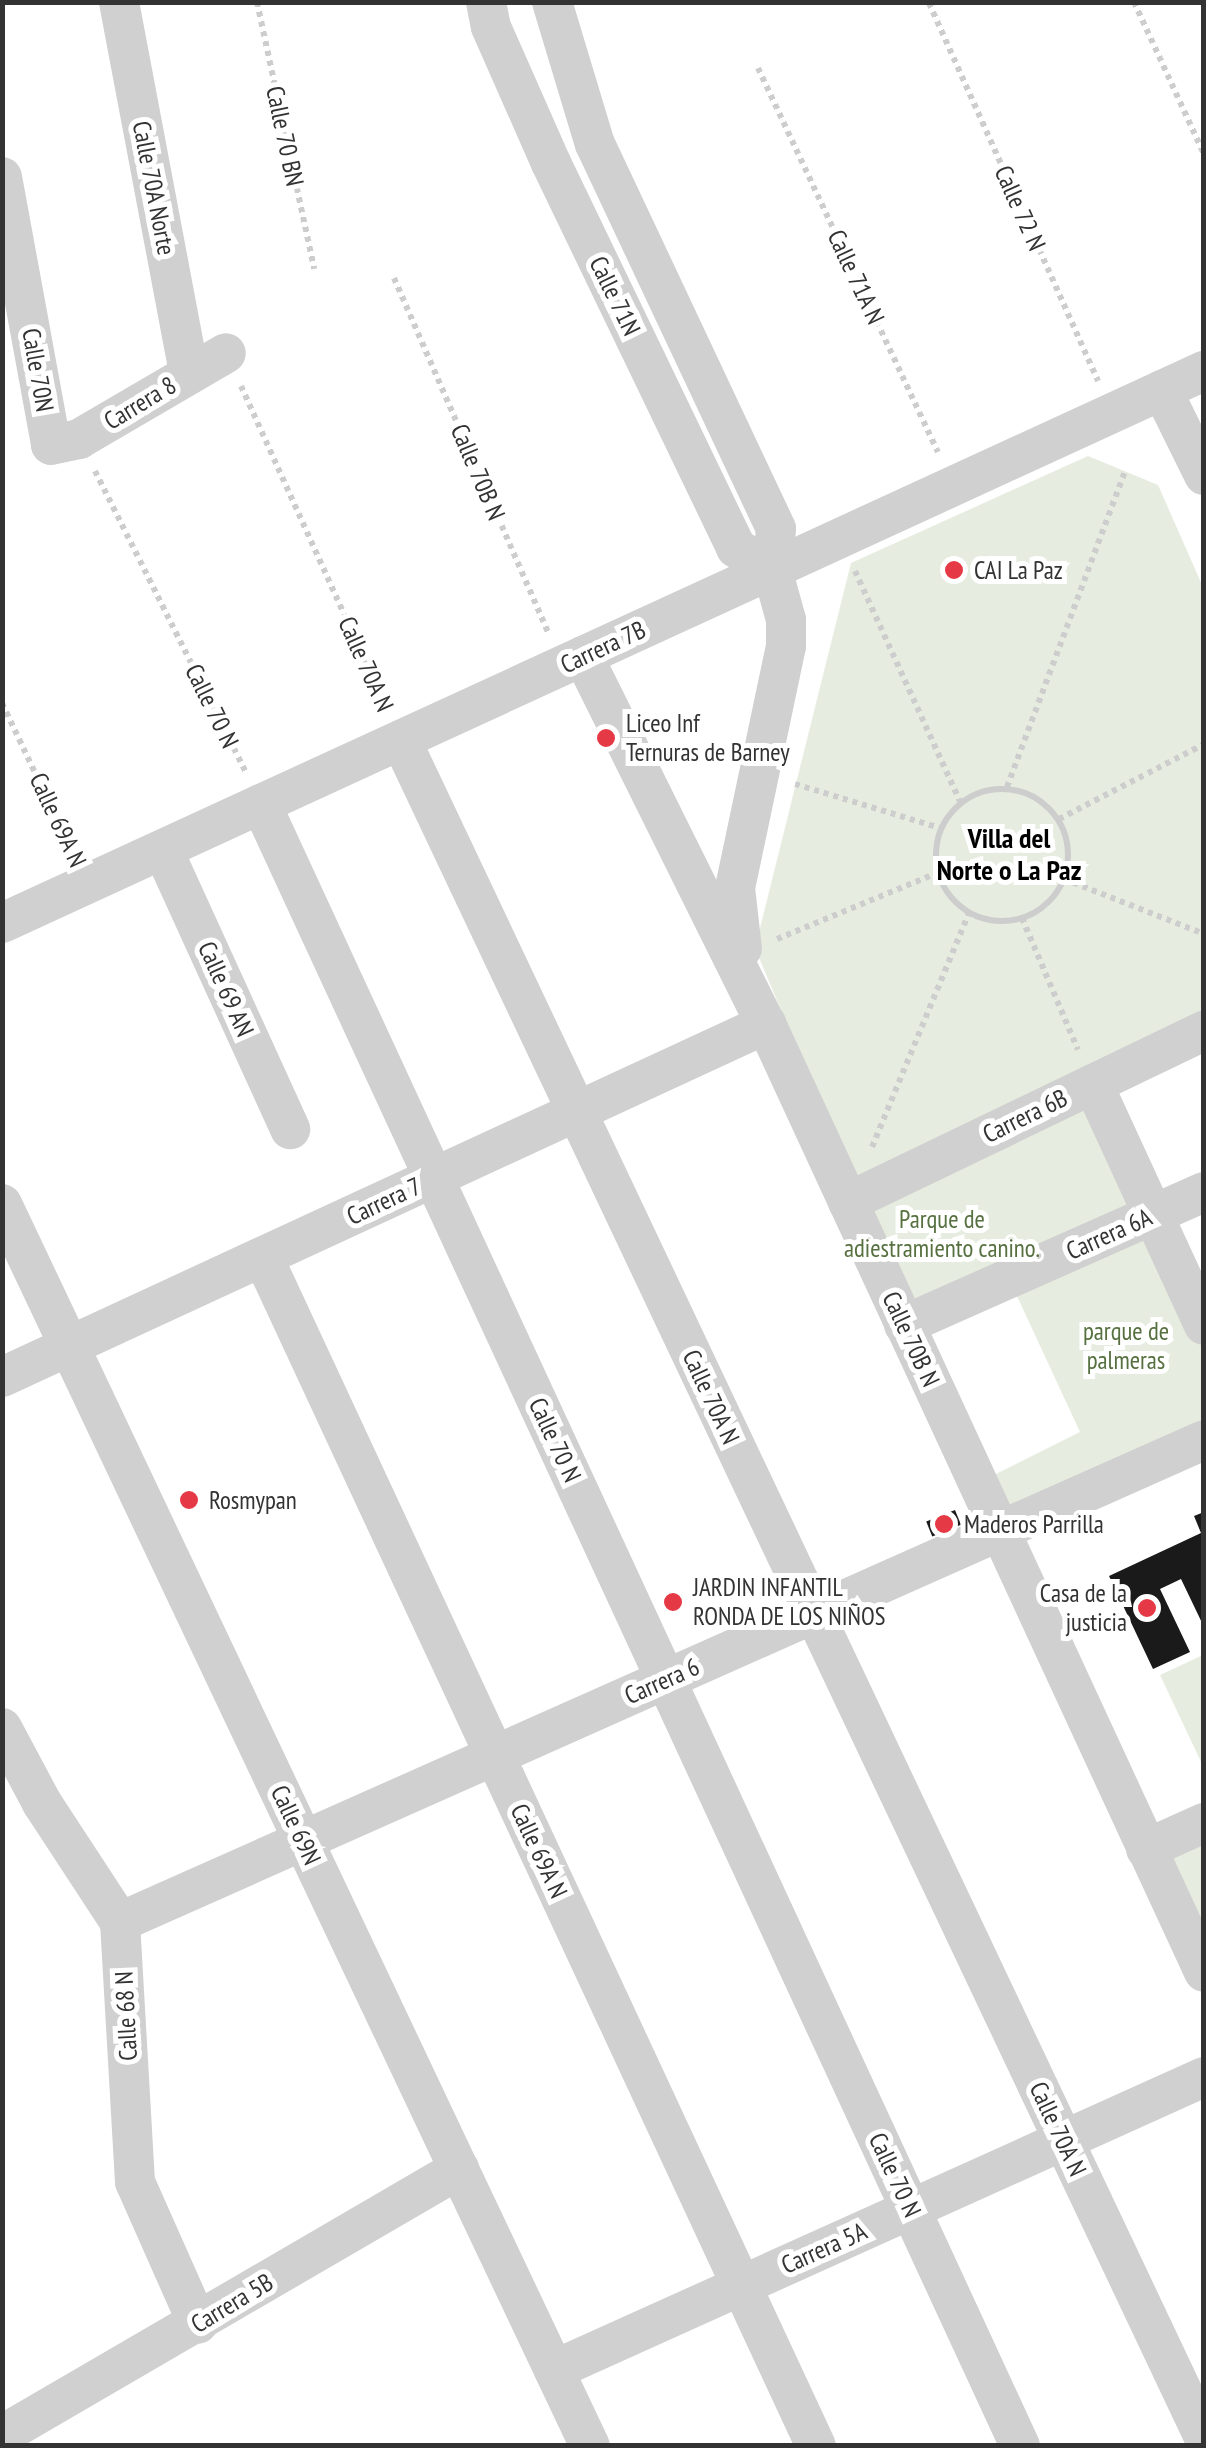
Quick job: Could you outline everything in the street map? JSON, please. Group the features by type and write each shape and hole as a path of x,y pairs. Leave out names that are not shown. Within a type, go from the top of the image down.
{"street":[{"name":"Calle 70A Norte","path":"119,2 189,373"},
{"path":"488,15 552,5"},
{"name":"Calle 71N","path":"552,5 595,144 776,528 772,569 784,607 786,646 735,888 735,918 766,1024"},
{"name":"Calle 71N","path":"488,15 550,164 736,548 772,569"},
{"name":"Calle 70N","path":"2,178 65,442"},
{"name":"Carrera 8","path":"65,442 226,353"},
{"name":"Carrera 7B","path":"2,923 1204,371"},
{"path":"1162,390 1204,475"},
{"name":"Calle 70B N","path":"573,661 766,1024 1204,1972"},
{"name":"Calle 70A N","path":"400,740 1204,2437"},
{"name":"Calle 70 N","path":"261,804 1020,2446"},
{"name":"Calle 69 AN","path":"163,850 290,1129"},
{"name":"Carrera 7","path":"2,1377 766,1024"},
{"name":"Carrera 6B","path":"848,1202 1204,1031"},
{"path":"1092,1084 1204,1324"},
{"name":"Carrera 6A","path":"904,1325 1204,1192"},
{"name":"Calle 69N","path":"2,1204 590,2446"},
{"name":"Calle 69A N","path":"262,1257 816,2446"},
{"name":"Carrera 6","path":"120,1922 1204,1440"},
{"name":"Calle 68 N","path":"2,1728 42,1803 120,1922 136,2182 198,2324"},
{"path":"1146,1848 1204,1822"},
{"name":"Carrera 5A","path":"554,2370 1204,2077"},
{"name":"Carrera 5B","path":"2,2435 198,2324 459,2168"}],"path":[{"name":"Calle 70 BN","path":"256,2 314,268"},
{"path":"1134,2 1204,154"},
{"name":"Calle 72 N","path":"929,3 1112,413"},
{"name":"Calle 71A N","path":"758,68 953,486"},
{"name":"Calle 70B N","path":"394,278 573,661"},
{"name":"Calle 70A N","path":"226,353 400,740"},
{"name":"Calle 70 N","path":"65,442 261,804"},
{"path":"1007,787 1126,471"},
{"path":"839,538 960,801"},
{"name":"Calle 69A N","path":"2,702 88,884"},
{"path":"1059,819 1204,744"},
{"path":"760,773 940,828"},
{"path":"1007,787 1037,798 1059,819 1069,848 1064,879 1048,903 1022,918 995,921 969,913 949,896 937,873 934,850 940,828 960,801 1007,787"},
{"path":"743,952 937,873"},
{"path":"1064,879 1204,934"},
{"path":"848,1202 969,913"},
{"path":"1022,918 1092,1084"}],"green space":[{"path":"1088,456 1158,485 1203,587 1203,1013 855,1187 755,948 851,563"},
{"path":"1087,1100 1203,1331 1203,1428 1017,1521 994,1475 1080,1432 1009,1279 904,1325 848,1202"},
{"path":"1203,1655 1203,1766 1160,1675"},
{"path":"1203,1823 1203,1972 1146,1849"}],"building":[{"name":"Maderos Parrilla","path":"955,1510 961,1525 932,1536 926,1522"},
{"name":"Casa de la justicia","path":"1204,1512 1204,1627 1181,1579 1160,1589 1190,1652 1153,1669 1109,1576 1201,1533 1194,1516"}],"place":[{"name":"CAI La Paz","path":"954,570"},
{"name":"Liceo Inf Ternuras de Barney","path":"606,738"},
{"name":"Rosmypan","path":"189,1500"},
{"name":"Maderos Parrilla","path":"944,1524"},
{"name":"JARDIN INFANTIL RONDA DE LOS NIÑOS","path":"673,1602"},
{"name":"Casa de la justicia","path":"1147,1608"}],"district":[{"name":"Villa del Norte o La Paz","path":"1009,854"}],"park label":[{"name":"Parque de adiestramiento canino.","path":"942,1234"},
{"name":"parque de palmeras","path":"1126,1346"}]}
